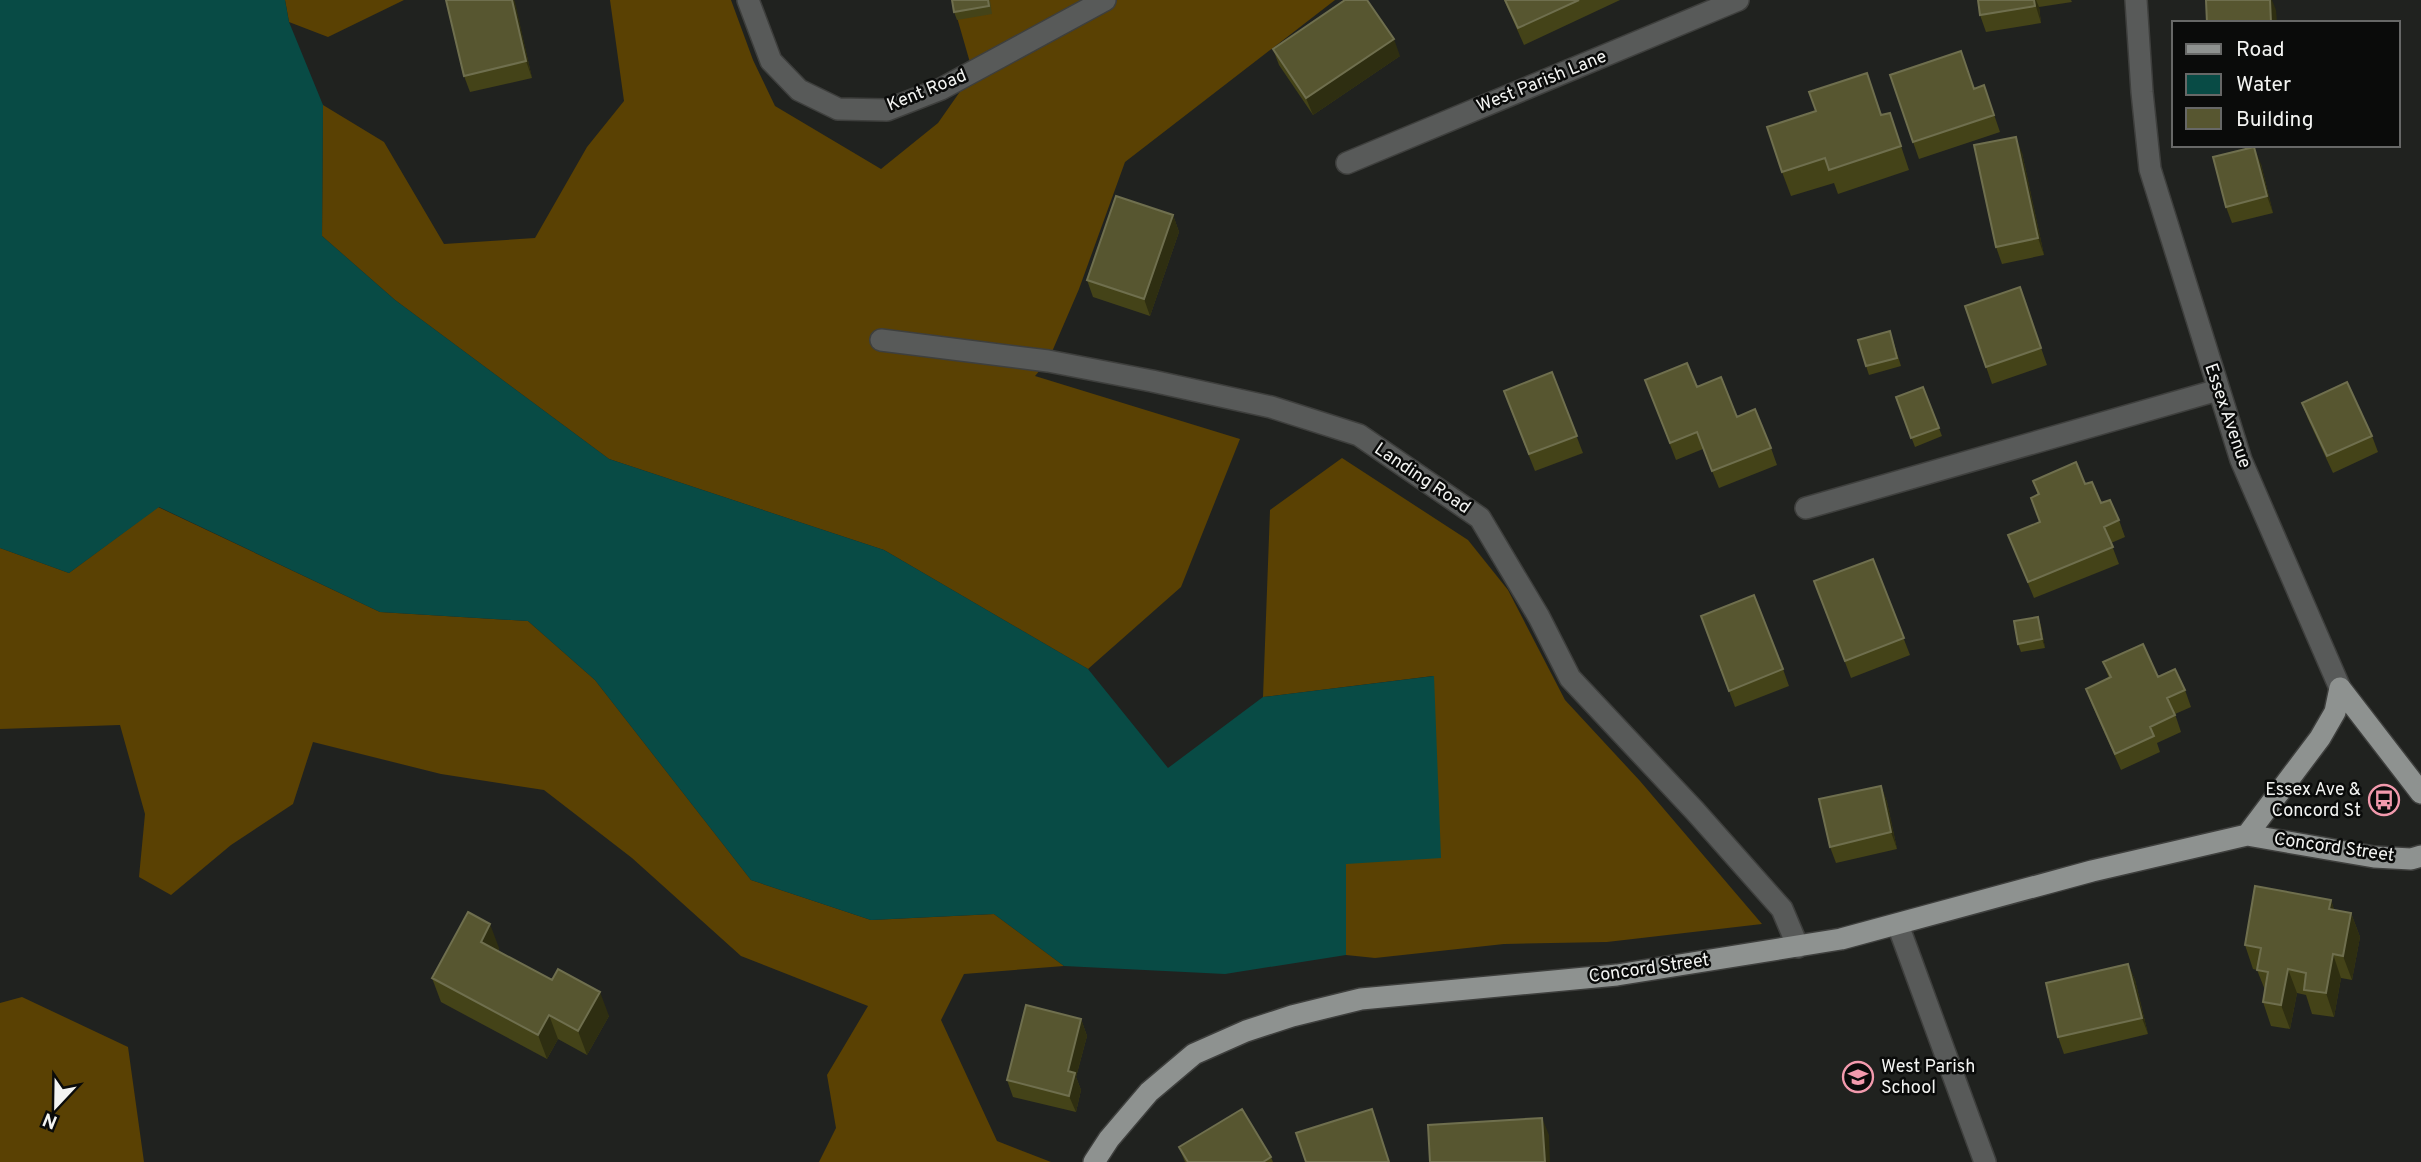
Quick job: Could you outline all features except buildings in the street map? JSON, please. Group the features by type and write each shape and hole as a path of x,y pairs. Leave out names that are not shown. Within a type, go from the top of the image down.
{"main road":[{"name":"Concord Street","path":"2247,835 2320,738 2334,712 2340,688"},
{"name":"Essex Avenue","path":"2340,688 2421,793"},
{"name":"Concord Street","path":"1094,1162 1109,1139 1149,1092 1194,1054 1246,1031 1292,1016 1361,999 1617,975 1798,947 1898,925 2092,870 2247,835 2374,857 2411,859 2421,856"}],"street":[{"name":"Kent Road","path":"748,0 771,61 799,90 838,109 887,110 942,89 1105,0"},
{"name":"West Parish Lane","path":"1346,163 1738,0"},
{"name":"Essex Avenue","path":"2136,0 2150,169 2241,460 2340,688"},
{"name":"Landing Road","path":"881,340 1048,361 1152,381 1271,407 1359,435 1480,518 1539,617 1570,678 1695,811 1782,909 1798,947"},
{"path":"1806,508 2218,390"},
{"path":"1898,925 1985,1162"}],"shaded area":[{"path":"285,0 404,0 328,37 289,22"},
{"path":"610,0 731,0 753,60 775,106 881,169 938,123 973,73 952,0 1335,0 1125,162 1079,289 1048,361 1035,376 1240,439 1181,587 1088,669 884,550 609,459 395,300 322,236 323,105 384,142 444,244 535,238 587,147 624,101"},
{"path":"1342,458 1468,540 1508,590 1565,700 1640,781 1762,924 1607,942 1504,944 1375,958 1346,955 1346,864 1433,676 1263,697 1270,510"},
{"path":"158,507 380,612 528,621 595,680 751,880 871,920 994,914 1064,966 964,974 941,1020 997,1141 1051,1162 819,1162 836,1128 827,1075 868,1006 741,956 632,858 544,790 441,774 313,742 293,804 231,845 171,895 139,877 145,814 120,725 0,729 0,548 69,573"},
{"path":"22,997 128,1047 144,1162 0,1162 0,1003"}],"water":[{"path":"0,0 285,0 289,22 323,105 322,236 395,300 609,459 884,550 1088,669 1168,768 1263,697 1434,676 1441,858 1346,864 1346,955 1225,974 1064,966 994,914 871,920 751,880 595,680 528,621 380,612 159,507 69,573 0,548"}],"place":[{"name":"Essex Ave & Concord St","path":"2384,800"},
{"name":"West Parish School","path":"1858,1077"}]}
